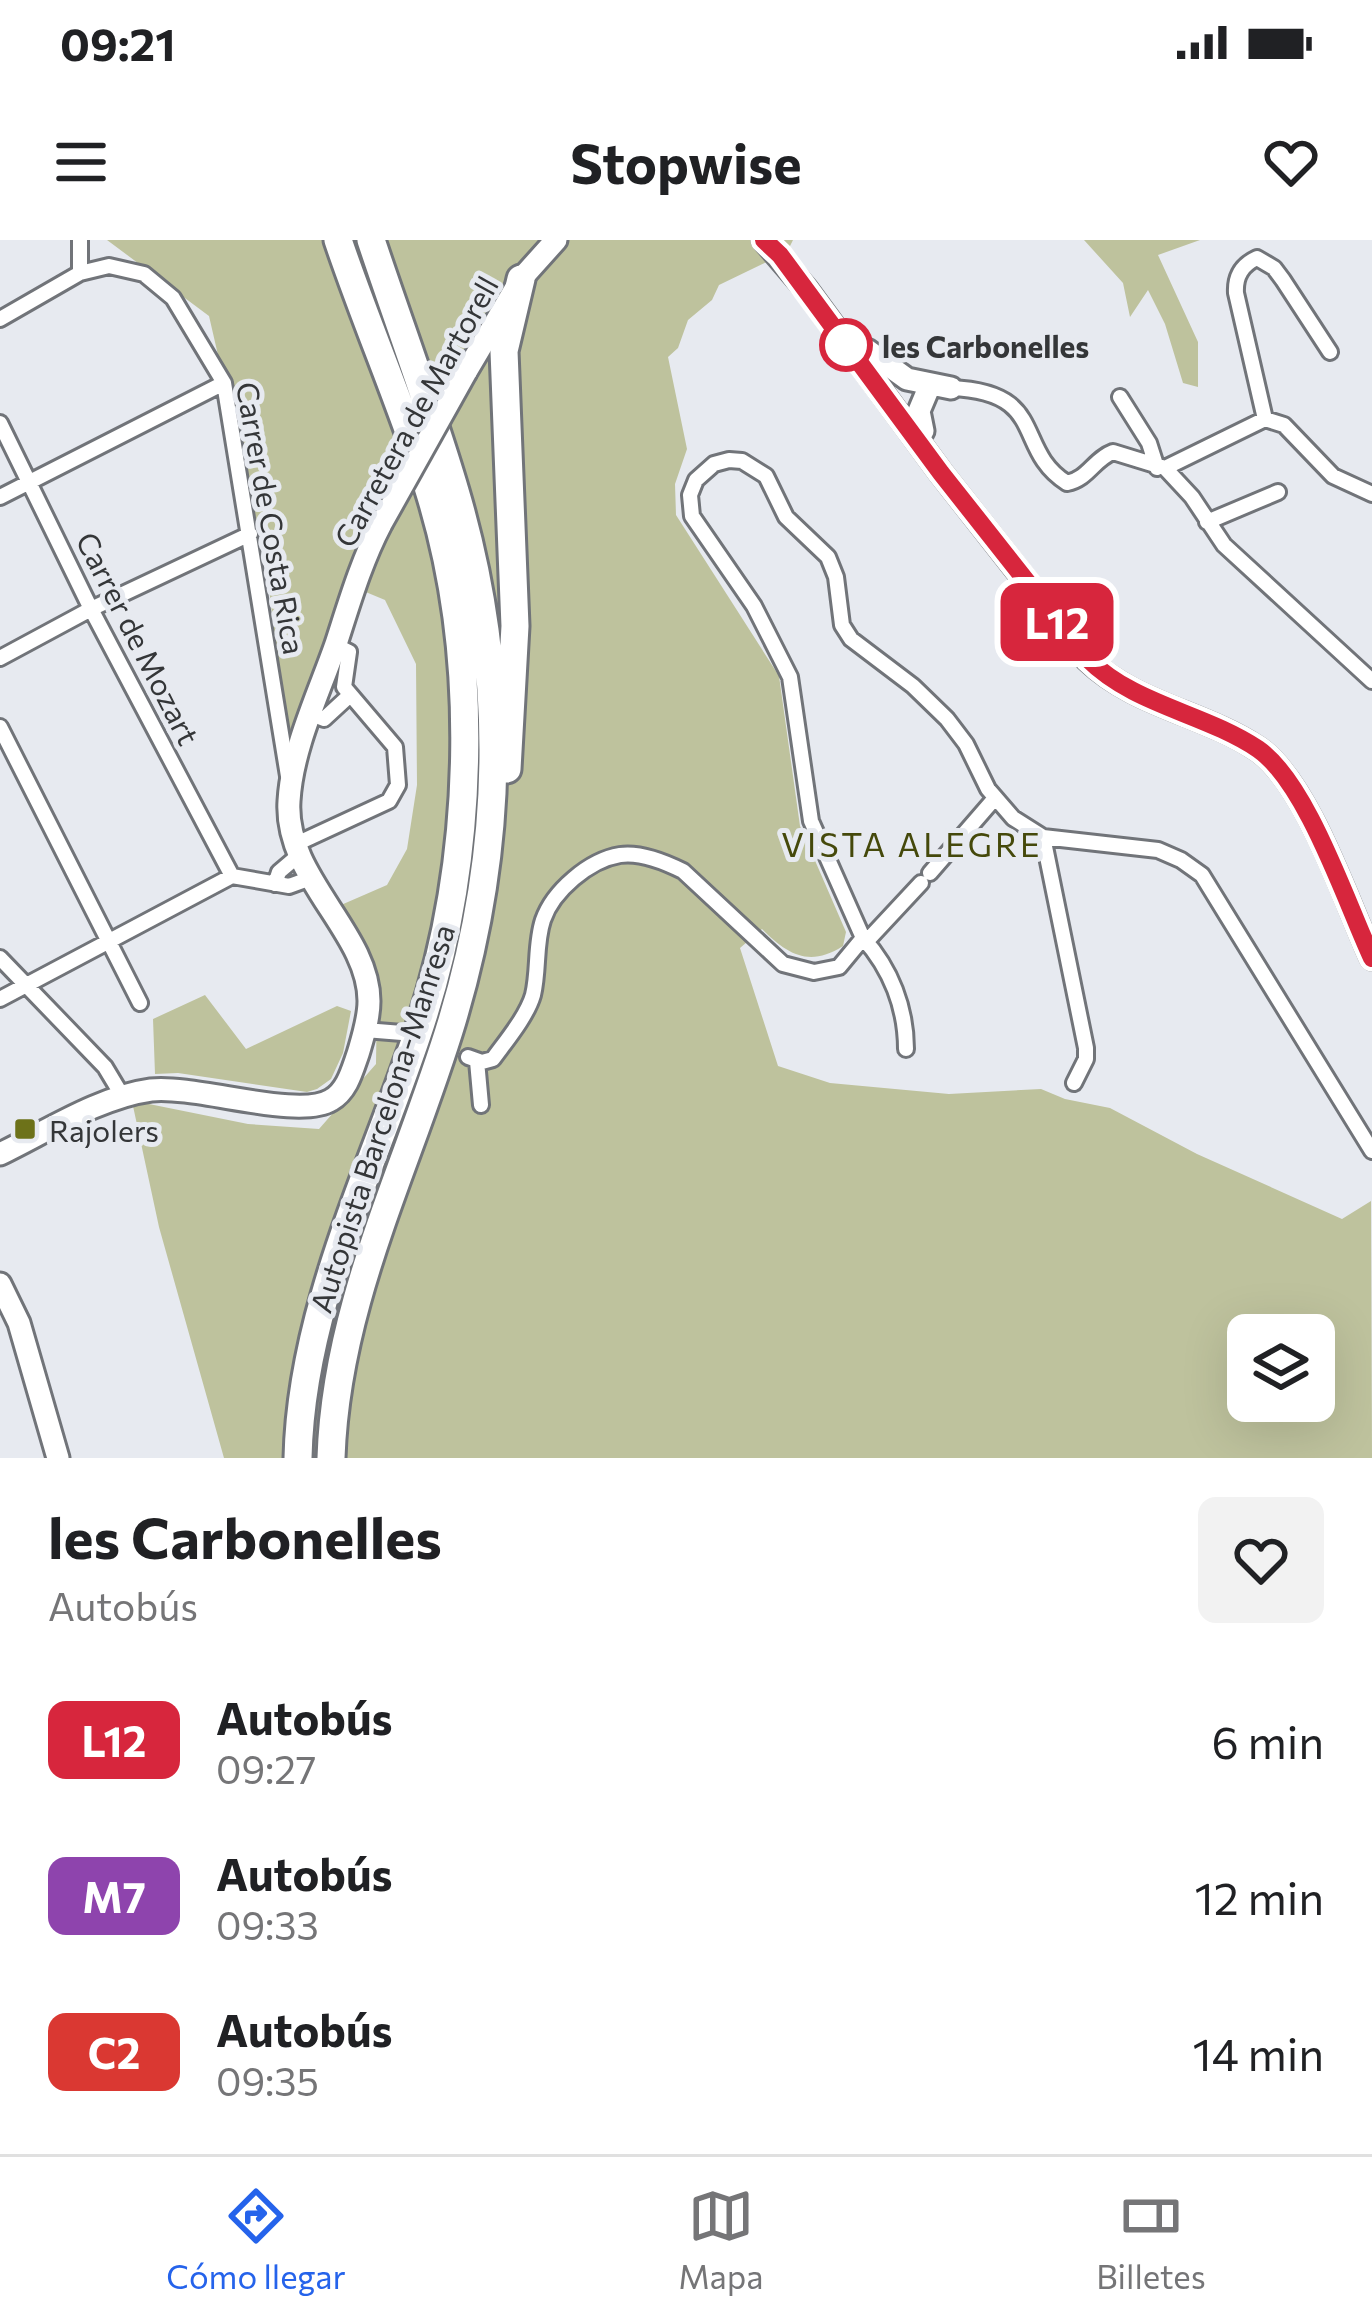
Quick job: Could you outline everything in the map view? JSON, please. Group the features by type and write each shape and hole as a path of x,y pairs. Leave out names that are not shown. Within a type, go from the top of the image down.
{"highway":[{"name":"Autopista Barcelona-Manresa","path":"298,1458 309,1369 324,1301 422,1020 454,884 464,778 458,637 430,492 338,240"},
{"name":"Autopista Barcelona-Manresa","path":"331,1458 336,1401 358,1287 452,1022 481,911 491,849 494,769 490,688 471,552 456,492 371,240"},
{"path":"491,849 504,796 512,727 515,626 504,364 509,319 521,279"}],"main road":[{"name":"Carretera de Martorell","path":"0,1154 123,1097 171,1089 300,1107 325,1103 346,1085 369,1002 363,973 296,850 290,790 311,714 381,524 521,279 556,240"},
{"path":"764,240 1077,648 1117,684 1246,742 1285,774 1372,958"},
{"path":"788,240 988,521 990,532"},
{"path":"866,350 907,379 951,388"},
{"path":"874,382 902,401"},
{"path":"902,401 951,388"},
{"path":"923,431 919,411 927,392"},
{"path":"0,1284 19,1323 58,1458"}],"street":[{"path":"0,319 80,273 80,240"},
{"path":"1265,419 1235,292 1236,279 1246,266 1257,258 1274,268 1330,352"},
{"name":"Carrer de Costa Rica","path":"80,273 110,266 144,274 183,313 224,383 290,790"},
{"path":"0,497 224,383"},
{"path":"951,388 988,391 1010,405 1053,471 1067,482 1081,479 1100,458 1113,452 1161,468 1265,419 1284,425 1333,476 1372,494"},
{"path":"1120,397 1161,468 1192,497 1224,545 1372,680"},
{"name":"Carrer de Mozart","path":"0,423 232,876"},
{"path":"906,1048 906,1015 882,963 865,940 811,820 790,677 754,606 692,516 696,480 713,464 742,461 766,476 786,517 829,557 842,625 850,639 913,686 946,719 995,798 1013,818 1043,837 1158,850 1202,875 1372,1151"},
{"path":"1207,522 1278,492"},
{"path":"0,658 250,534"},
{"path":"275,884 296,850 389,801 398,785 394,747 349,696 343,674 349,652 335,645"},
{"path":"311,714 324,719 349,696"},
{"path":"0,727 140,1003"},
{"path":"481,1105 472,1059 493,1059 532,997 545,914 558,893 579,874 620,854 664,862 683,871 783,964 814,972 839,967 995,798"},
{"path":"1043,837 1086,1048 1074,1083"},
{"path":"0,1000 232,876 289,886 311,878"},
{"path":"0,958 105,1067 123,1097"},
{"path":"364,1030 402,1033"}],"green space":[{"path":"107,240 793,240 787,252 719,285 712,300 688,320 678,348 668,357 687,449 675,484 676,515 779,676 800,826 846,932 843,946 820,956 790,951 762,929 740,948 778,1066 830,1083 949,1094 1041,1089 1110,1108 1197,1154 1342,1219 1371,1201 1372,1458 224,1458 159,1227 133,1106 144,1103 248,1124 319,1129 376,1064 377,995 371,970 341,905 387,885 407,849 417,785 416,664 385,600 344,583 288,748 266,563 209,316"},
{"path":"1084,240 1200,240 1158,255 1198,342 1198,387 1183,383 1165,324 1148,290 1130,317 1123,283"},
{"path":"205,995 246,1049 337,1006 351,1011 343,1053 331,1079 307,1092 178,1073 155,1074 153,1019"}],"bus line":[{"name":"L12","path":"764,240 1077,648 1117,684 1246,742 1285,774 1372,958"}],"place":[{"name":"les Carbonelles","path":"846,345"},
{"name":"Rajolers","path":"25,1129"}],"district":[{"name":"VISTA ALEGRE","path":"912,843"}]}
